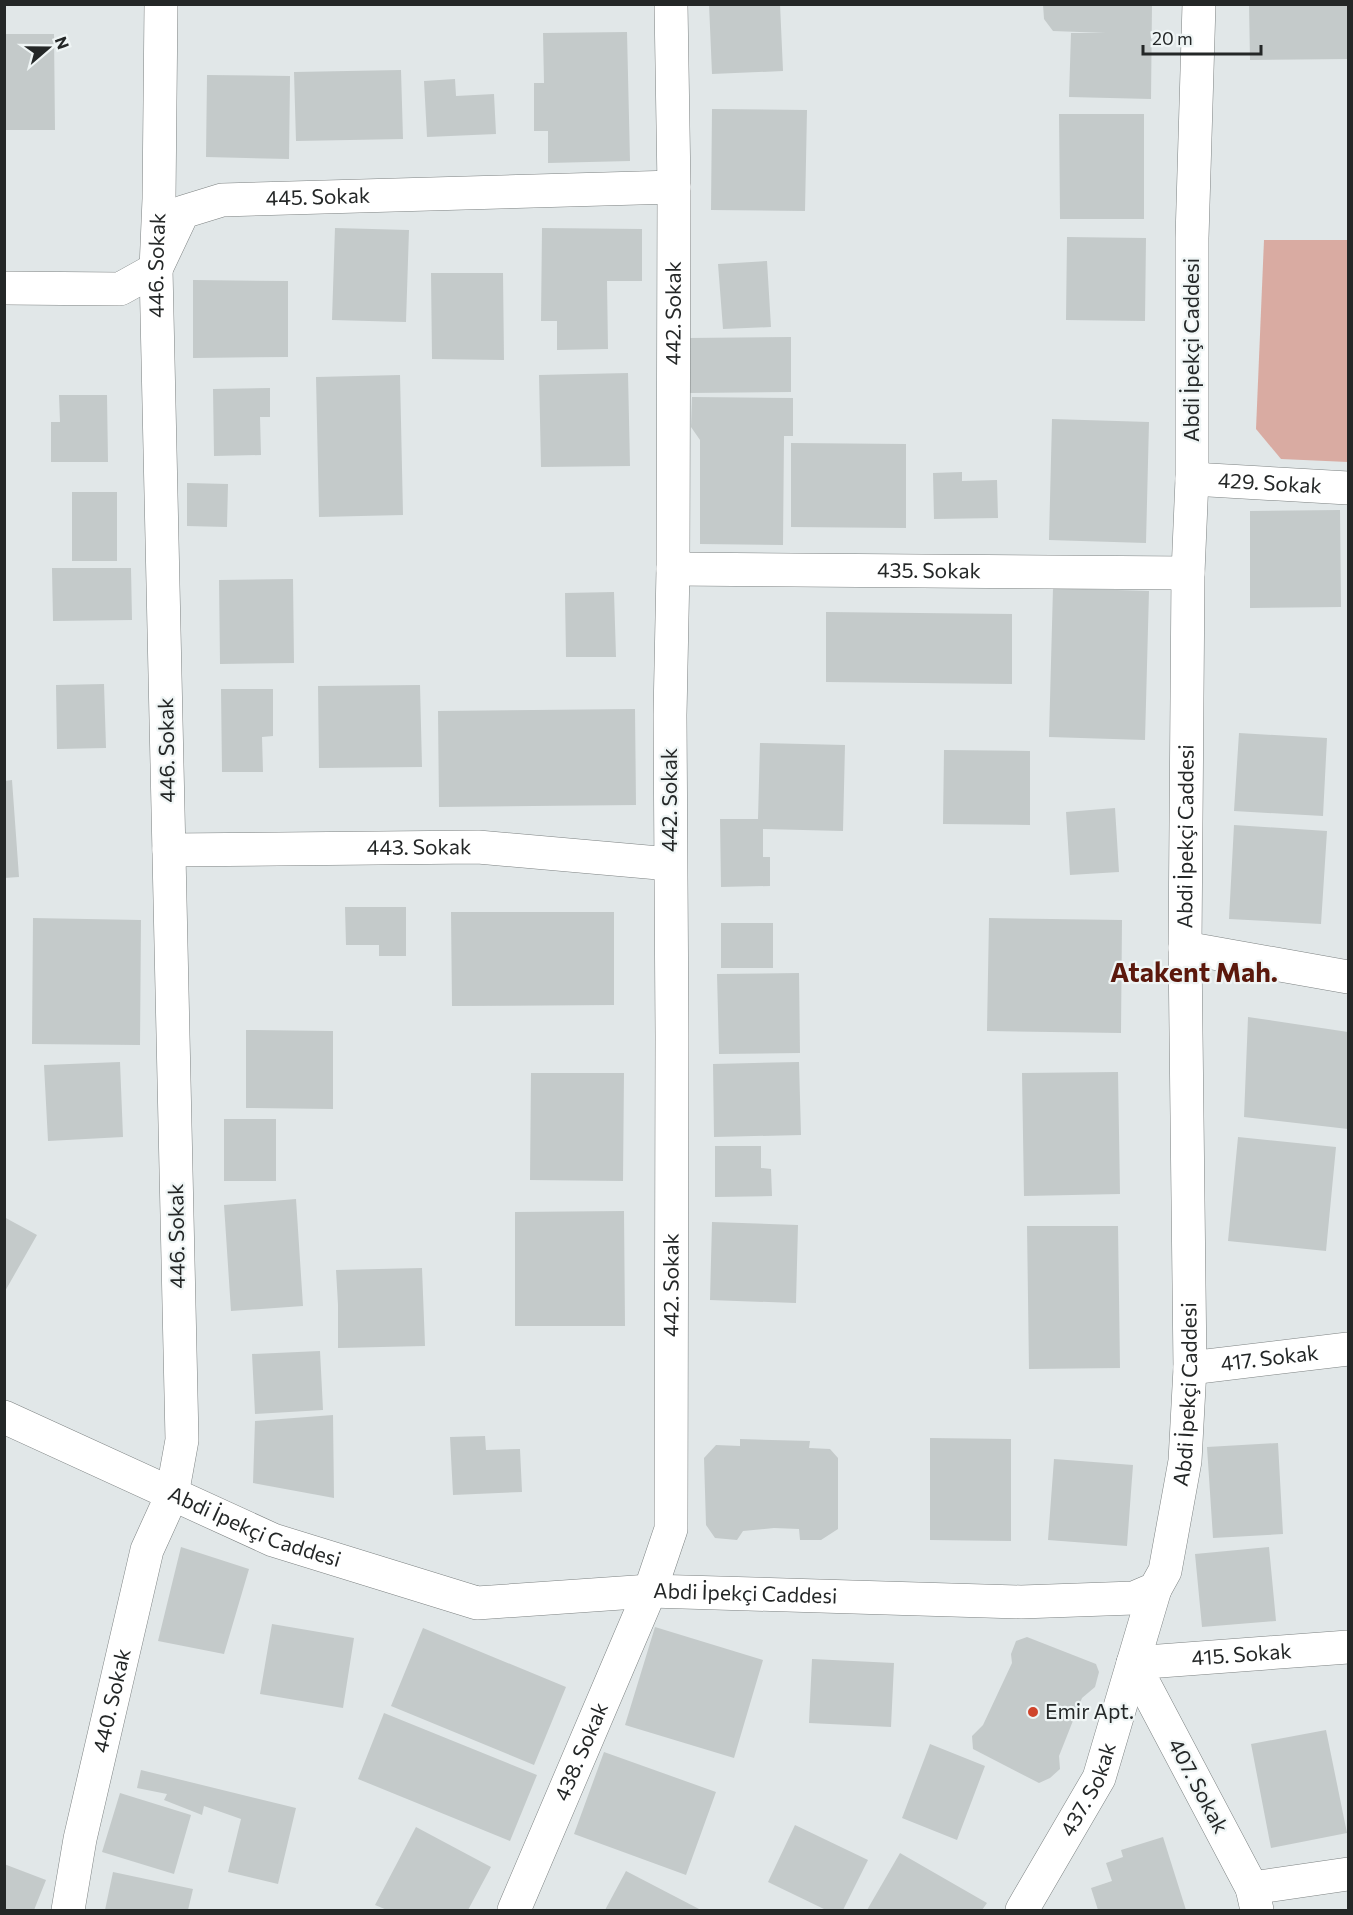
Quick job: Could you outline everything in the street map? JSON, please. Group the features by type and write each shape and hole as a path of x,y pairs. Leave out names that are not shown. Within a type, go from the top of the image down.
{"street":[{"name":"446. Sokak","path":"161,4 156,269 182,1440 172,1495"},
{"name":"442. Sokak","path":"650,1592 671,1529 670,715 673,569 674,187 671,4"},
{"name":"Abdi İpekçi Caddesi","path":"4,1417 273,1540 477,1603 650,1592 1020,1602 1134,1598 1155,1589 1165,1571 1185,1461 1190,1368 1185,948 1188,573 1192,479 1192,238 1199,4"},
{"name":"445. Sokak","path":"156,269 183,212 222,200 674,187"},
{"path":"4,288 120,289 156,269"},
{"name":"429. Sokak","path":"1192,479 1348,488"},
{"name":"435. Sokak","path":"673,569 1188,573"},
{"name":"443. Sokak","path":"169,850 478,847 670,864"},
{"path":"1185,948 1348,977"},
{"name":"417. Sokak","path":"1190,1368 1348,1349"},
{"name":"440. Sokak","path":"68,1911 80,1839 147,1550 172,1495"},
{"name":"437. Sokak","path":"1022,1911 1099,1778 1155,1589"},
{"name":"438. Sokak","path":"513,1911 650,1592"},
{"name":"415. Sokak","path":"1133,1663 1348,1647"},
{"name":"407. Sokak","path":"1133,1663 1254,1899"},
{"path":"1254,1899 1348,1874"}],"shaded area":[{"path":"1264,240 1348,240 1348,462 1281,459 1256,429"}],"building":[{"path":"709,4 780,4 783,71 712,74"},
{"path":"1043,4 1152,4 1151,99 1069,97 1071,33 1106,33 1053,31 1044,19"},
{"path":"1249,4 1348,4 1348,59 1250,60"},
{"path":"627,32 630,161 548,163 548,131 534,131 534,83 544,83 543,33"},
{"path":"4,34 54,34 55,130 4,130"},
{"path":"401,70 403,139 296,141 294,72"},
{"path":"207,75 290,76 289,159 206,157"},
{"path":"455,79 456,96 494,94 496,134 427,137 424,81"},
{"path":"712,109 807,110 805,211 711,210"},
{"path":"1059,114 1144,114 1144,219 1060,219"},
{"path":"335,228 409,230 406,322 332,320"},
{"path":"542,228 642,229 642,281 607,281 608,349 557,350 557,321 541,321"},
{"path":"1067,237 1146,238 1145,321 1066,320"},
{"path":"767,261 771,327 723,329 718,264"},
{"path":"431,273 503,273 504,360 432,359"},
{"path":"193,280 288,281 288,357 193,358"},
{"path":"791,337 791,392 690,393 689,338"},
{"path":"628,373 630,466 541,467 539,375"},
{"path":"400,375 403,515 319,517 316,377"},
{"path":"270,388 270,417 260,417 261,455 214,456 213,389"},
{"path":"59,395 107,395 108,462 51,462 51,422 60,422"},
{"path":"692,397 793,398 793,436 784,436 783,545 700,544 700,440 691,427"},
{"path":"1052,419 1149,422 1146,543 1049,540"},
{"path":"791,443 906,444 906,528 791,527"},
{"path":"962,472 962,481 997,480 998,518 934,519 933,473"},
{"path":"187,483 228,484 227,527 187,526"},
{"path":"72,492 117,492 117,561 72,561"},
{"path":"1340,510 1341,607 1250,608 1250,511"},
{"path":"52,568 131,568 132,620 53,621"},
{"path":"293,579 294,663 220,664 219,580"},
{"path":"1053,588 1149,591 1145,740 1049,737"},
{"path":"614,592 616,657 566,657 565,593"},
{"path":"826,612 1012,614 1012,684 826,682"},
{"path":"104,684 106,748 57,749 56,685"},
{"path":"420,685 422,767 319,768 318,686"},
{"path":"221,689 273,689 273,736 262,737 263,772 222,772"},
{"path":"635,709 636,805 439,807 438,711"},
{"path":"1239,733 1327,738 1323,816 1234,811"},
{"path":"760,743 845,745 843,831 763,829 763,857 770,857 770,886 721,887 720,819 758,819"},
{"path":"944,750 1030,751 1030,825 943,824"},
{"path":"12,780 19,877 4,878 4,781"},
{"path":"1115,808 1119,872 1070,875 1066,812"},
{"path":"1234,825 1327,831 1321,924 1229,919"},
{"path":"345,907 406,907 406,956 379,956 379,945 346,945"},
{"path":"451,912 614,912 614,1005 452,1006"},
{"path":"33,918 141,920 140,1045 32,1044"},
{"path":"989,918 1122,920 1121,1033 987,1031"},
{"path":"721,923 773,923 773,968 721,968"},
{"path":"799,973 800,1053 719,1054 717,974"},
{"path":"1248,1017 1348,1032 1348,1129 1244,1117"},
{"path":"246,1030 333,1031 333,1109 246,1108"},
{"path":"120,1062 123,1137 48,1141 44,1065"},
{"path":"799,1062 801,1135 714,1137 713,1064"},
{"path":"1118,1072 1120,1194 1024,1196 1022,1073"},
{"path":"531,1073 624,1073 623,1181 530,1180"},
{"path":"224,1119 276,1119 276,1181 224,1181"},
{"path":"1238,1137 1336,1147 1326,1251 1228,1241"},
{"path":"715,1146 761,1146 761,1168 771,1169 772,1196 715,1197"},
{"path":"296,1199 303,1306 231,1311 224,1205"},
{"path":"624,1211 625,1326 515,1326 515,1212"},
{"path":"4,1217 37,1235 4,1293"},
{"path":"712,1222 798,1225 796,1303 710,1300"},
{"path":"1027,1226 1118,1226 1120,1368 1029,1369"},
{"path":"422,1268 425,1346 338,1348 336,1270"},
{"path":"320,1351 323,1410 255,1414 252,1354"},
{"path":"333,1415 334,1498 253,1483 255,1421"},
{"path":"485,1436 486,1450 520,1449 522,1492 453,1495 450,1437"},
{"path":"930,1438 1011,1439 1011,1541 930,1540"},
{"path":"740,1439 810,1441 809,1448 830,1449 838,1458 838,1529 821,1540 800,1540 799,1529 774,1528 743,1531 737,1540 715,1538 706,1525 704,1458 716,1445 740,1446"},
{"path":"1278,1443 1283,1534 1213,1538 1207,1447"},
{"path":"1054,1459 1133,1465 1127,1546 1048,1540"},
{"path":"181,1547 249,1569 224,1654 158,1641"},
{"path":"1269,1547 1276,1621 1202,1627 1195,1554"},
{"path":"272,1624 354,1638 343,1708 260,1694"},
{"path":"655,1627 763,1660 734,1758 625,1725"},
{"path":"423,1628 566,1687 534,1765 391,1706"},
{"name":"Emir Apt.","path":"1027,1637 1096,1664 1099,1672 1095,1687 1082,1698 1059,1756 1060,1769 1050,1778 1039,1783 973,1749 972,1736 983,1725 1012,1663 1011,1654 1016,1641"},
{"path":"812,1659 894,1663 891,1727 809,1723"},
{"path":"384,1713 537,1775 510,1841 358,1779"},
{"path":"1326,1730 1347,1833 1271,1848 1251,1744"},
{"path":"930,1744 985,1766 957,1840 902,1818"},
{"path":"604,1752 716,1792 686,1875 574,1834"},
{"path":"141,1770 296,1808 278,1884 228,1872 241,1819 204,1806 202,1815 164,1800 167,1794 137,1788"},
{"path":"120,1793 191,1815 174,1874 102,1852"},
{"path":"795,1825 868,1860 843,1910 826,1910 768,1882"},
{"path":"416,1827 491,1867 468,1910 387,1910 375,1905"},
{"path":"1163,1837 1186,1910 1098,1910 1091,1888 1112,1881 1106,1863 1123,1857 1121,1850"},
{"path":"900,1853 987,1903 982,1910 867,1910"},
{"path":"4,1864 46,1880 34,1910 4,1910"},
{"path":"626,1871 701,1910 605,1910"},
{"path":"113,1872 193,1889 188,1910 105,1910"}],"place":[{"name":"Emir Apt.","path":"1033,1712"}],"district":[{"name":"Atakent Mah.","path":"1194,973"}]}
